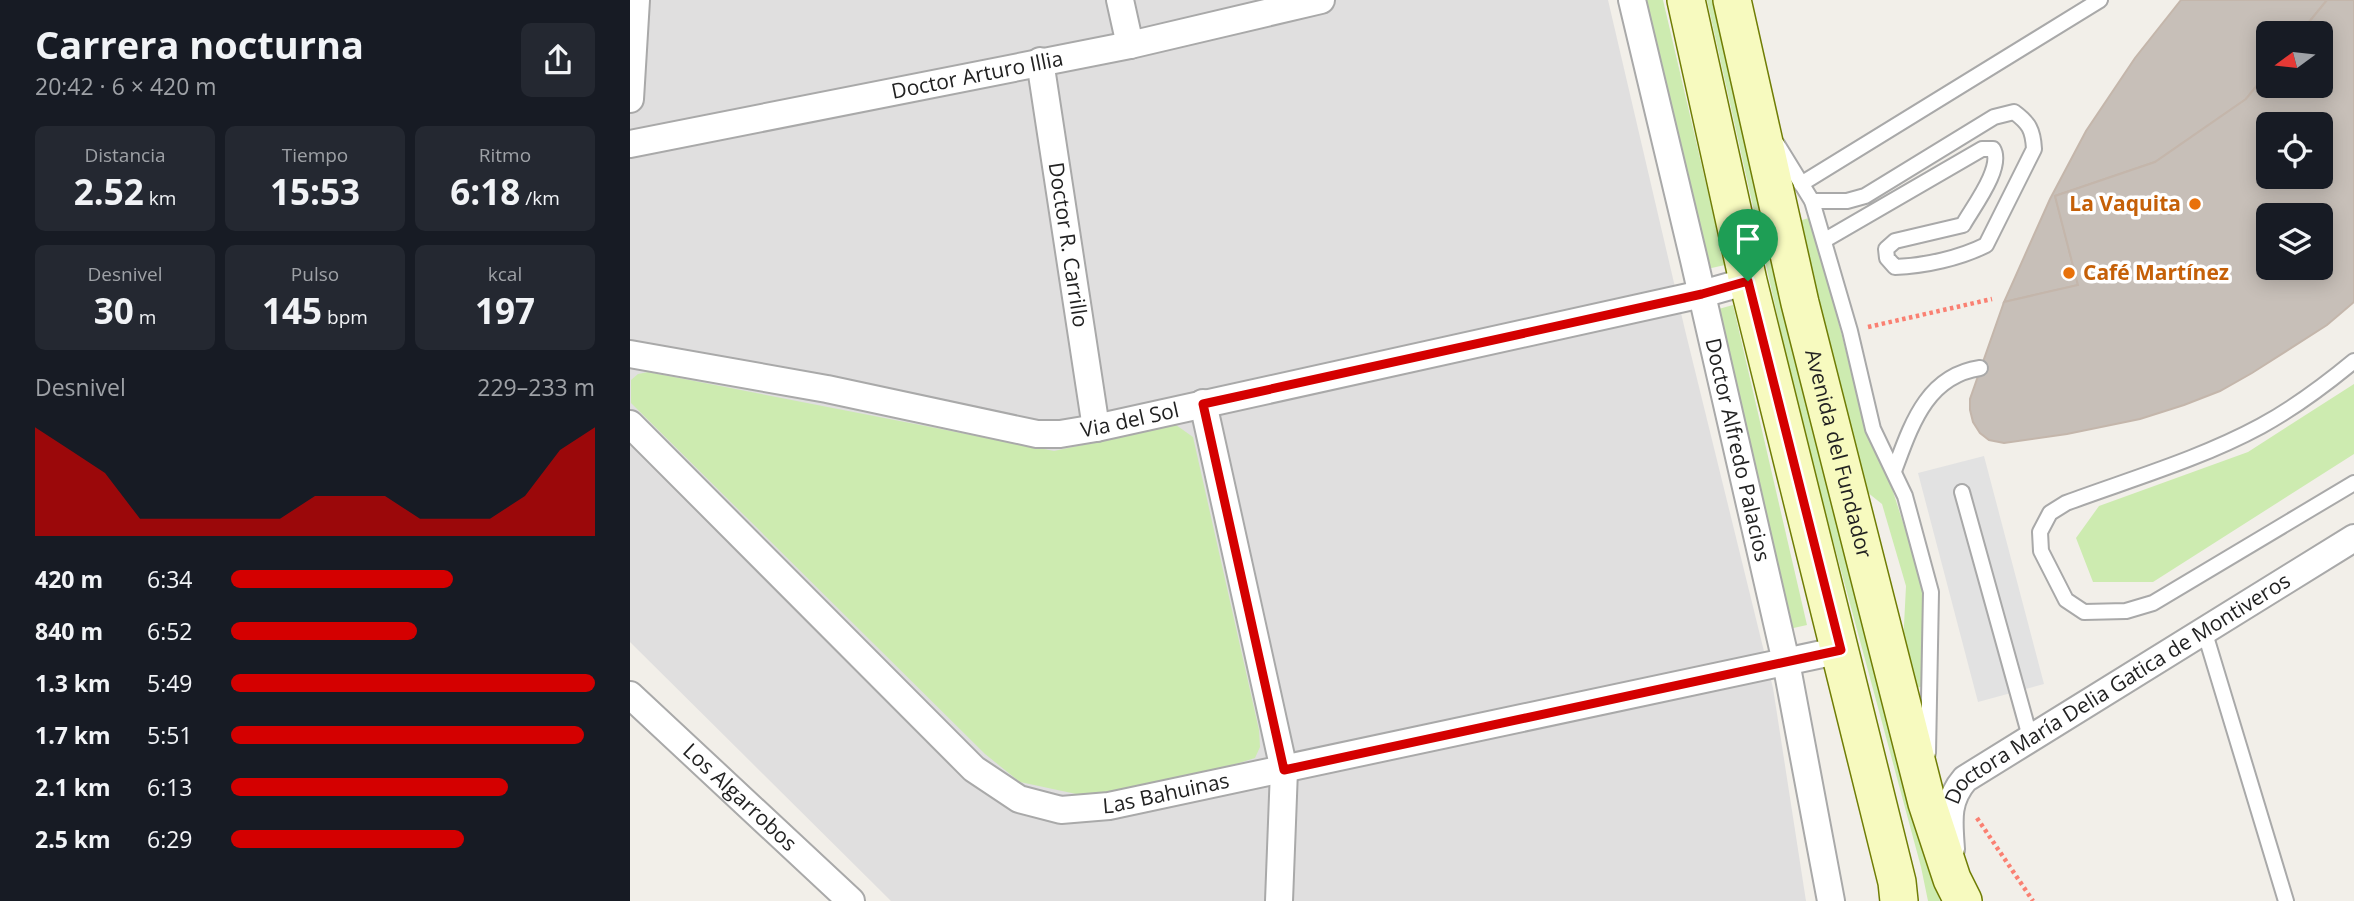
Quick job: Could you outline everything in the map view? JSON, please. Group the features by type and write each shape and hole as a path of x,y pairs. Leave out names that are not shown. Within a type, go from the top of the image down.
{"main road":[{"path":"1686,0 1748,281 1841,650 1897,881 1899,901"},
{"name":"Avenida del Fundador","path":"1732,0 1800,303 1942,796 1958,890"}],"street":[{"path":"630,99 636,0"},
{"path":"1119,0 1130,45"},
{"name":"Doctor Arturo Illia","path":"630,144 1130,45 1321,0"},
{"name":"Doctor Alfredo Palacios","path":"1632,0 1786,662 1831,901"},
{"name":"Doctor R. Carrillo","path":"1040,61 1096,428"},
{"name":"Via del Sol","path":"630,354 827,389 1037,434 1060,434 1702,294 1748,281"},
{"path":"1203,404 1284,770 1279,901"},
{"name":"Las Bahuinas","path":"630,424 974,769 1019,799 1061,810 1109,806 1841,650"},
{"name":"Doctora María Delia Gatica de Montiveros","path":"1942,796 2029,737 2354,538"},
{"name":"Los Algarrobos","path":"630,695 850,901"}],"lane":[{"path":"1801,184 2100,0"},
{"path":"1756,108 1812,201 1850,331 1874,429 1905,496 1931,592 1942,796"},
{"path":"1812,201 1847,201 1865,197 1994,117 2014,112 2028,122 2033,134 2034,149 1986,244 1970,253 1907,267 1895,267 1887,258 1886,248 1895,241 1963,225 1996,168 1997,155 1993,149 1982,149 1825,240"},
{"path":"2354,361 2328,383 2261,426 2191,457 2066,503 2050,513 2040,532 2041,551 2066,600 2084,611 2126,611 2153,603 2354,483"},
{"path":"1895,471 1912,422 1924,402 1954,375 1980,368"},
{"path":"1962,492 2029,737"},
{"path":"2204,630 2286,901"}],"path":[{"path":"1850,331 1992,299"},
{"path":"1942,796 2034,901"}],"shaded area":[{"path":"630,0 1608,0 1773,688 1806,901 891,901 630,642"},
{"path":"1984,456 2044,684 1978,702 1918,473"}],"green space":[{"path":"1645,0 1663,0 1725,265 1707,269"},
{"path":"1707,0 1716,0 1827,485 1940,901 1928,901 1801,422"},
{"path":"1809,218 1814,226 1866,430 1888,476 1925,591 1923,686 1914,689 1903,645 1906,586 1882,504 1862,488 1802,242 1802,220"},
{"path":"1733,305 1807,625 1789,629 1715,310"},
{"path":"648,372 1054,451 1176,425 1193,437 1259,730 1260,747 1255,758 1126,790 1081,795 1020,782 985,754 631,403 631,380 638,374"},
{"path":"2354,384 2354,454 2153,582 2093,582 2076,538 2099,506 2248,452"}],"building":[{"path":"2181,0 2327,0 2310,21 2256,21 2256,87 2246,99 2155,162 2055,196 2078,285 2004,302 2050,199 2086,131 2135,58"},
{"path":"2327,0 2354,0 2354,302 2327,325 2252,373 2220,391 2184,405 2140,419 2067,434 2004,443 1989,440 1973,422 1970,399 2004,302 2078,285 2055,196 2155,162 2246,99 2256,87 2256,98 2333,98 2333,21 2310,21"}],"place":[{"name":"La Vaquita","path":"2195,204"},
{"name":"Café Martínez","path":"2069,273"}],"route":[{"path":"1748,281 1841,650 1284,770 1203,404 1702,294 1748,281"}]}
